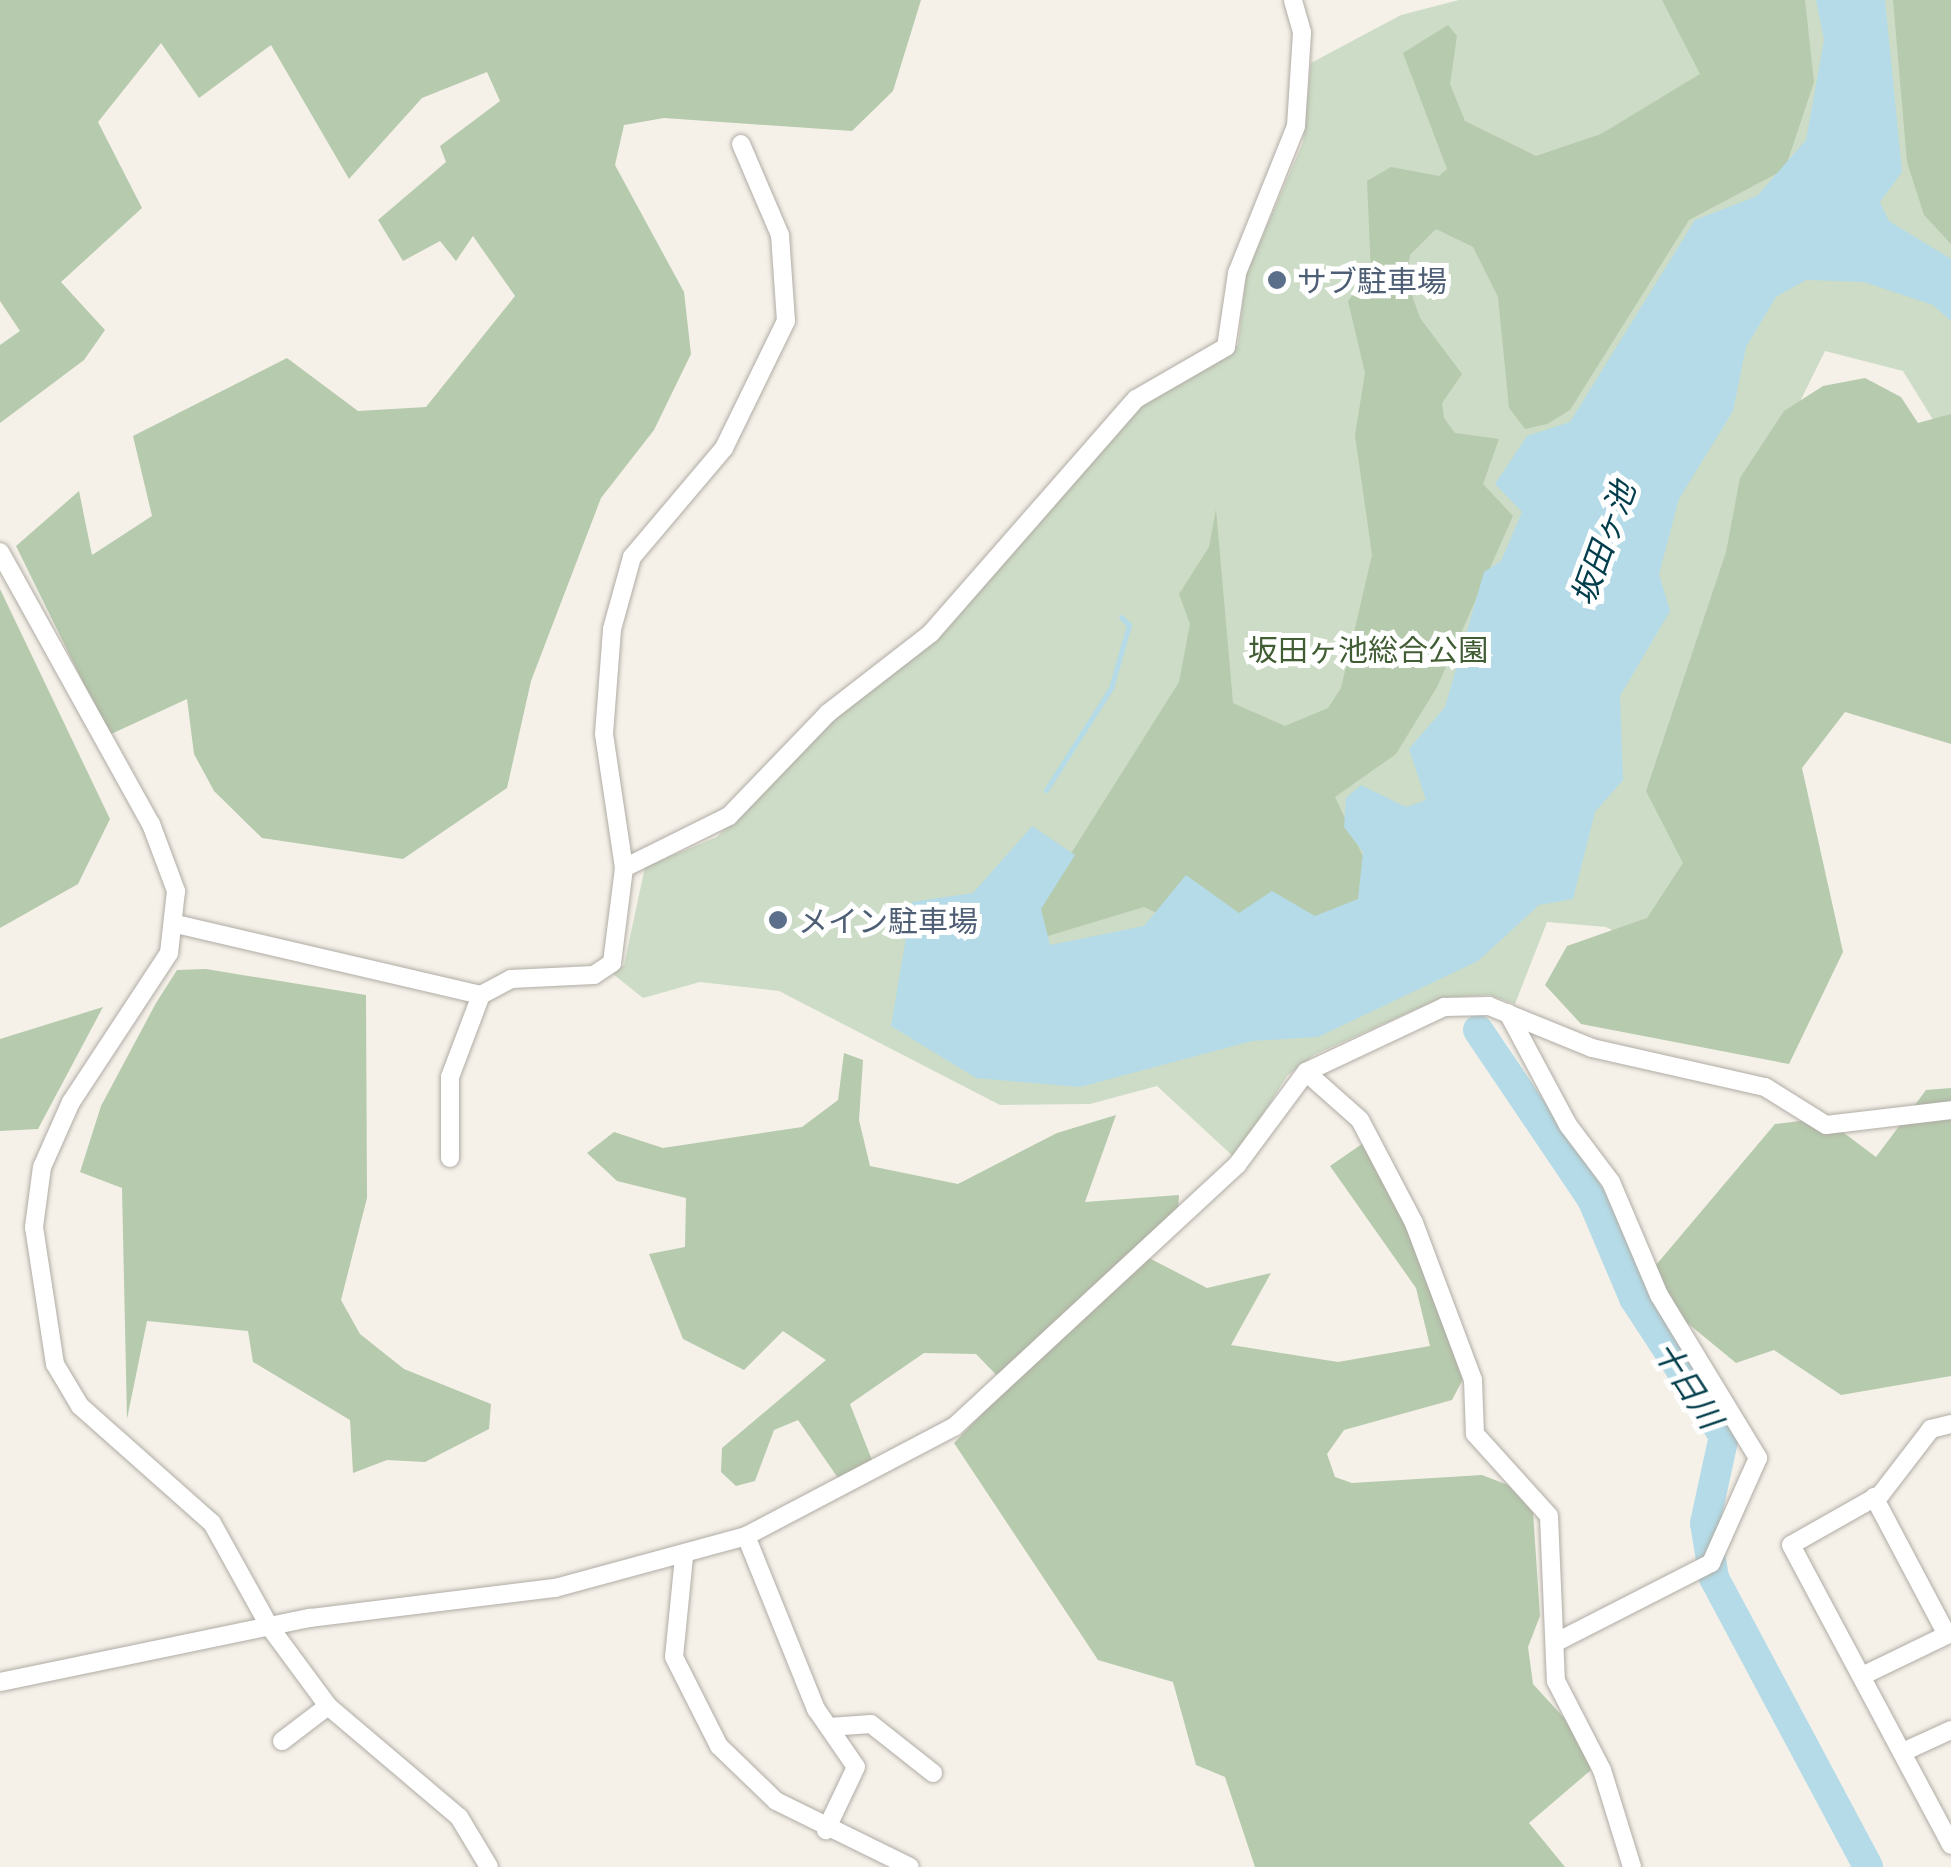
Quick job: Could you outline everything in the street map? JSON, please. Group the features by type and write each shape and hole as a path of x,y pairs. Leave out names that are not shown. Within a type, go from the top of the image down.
{"street":[{"path":"624,868 729,816 828,713 931,634 1136,399 1226,346 1237,273 1296,126 1302,32 1294,0"},
{"path":"450,1158 448,1087 481,995 510,979 594,975 612,963 624,868 604,734 612,628 627,575 664,513 724,448 786,321 783,249 741,144"},
{"path":"0,552 150,824 176,891 176,924 154,984 50,1146 35,1212 38,1272 64,1383 202,1510 268,1626 328,1706 441,1800 489,1867"},
{"path":"176,924 481,995"},
{"path":"0,1682 268,1626 555,1588 684,1557 746,1536 954,1427 1116,1267 1237,1164 1306,1072 1444,1007 1508,1013 1592,1048 1765,1087 1826,1125 1951,1110"},
{"path":"1508,1013 1568,1125 1612,1182 1659,1295 1758,1458 1711,1563 1555,1643"},
{"path":"1306,1072 1360,1120 1414,1223 1473,1380 1475,1434 1549,1516 1556,1682 1602,1770 1632,1867"},
{"path":"1949,1836 1790,1544 1874,1497 1931,1429 1951,1424"},
{"path":"1862,1676 1949,1634 1874,1497"},
{"path":"746,1536 829,1727 856,1766 826,1830"},
{"path":"684,1557 674,1644 683,1690 742,1772 826,1830 910,1867"},
{"path":"282,1741 328,1706"},
{"path":"829,1727 872,1724 933,1773"},
{"path":"1903,1752 1951,1730"}],"green space":[{"path":"0,0 921,0 893,91 852,131 664,118 624,125 615,165 684,292 691,354 654,430 601,498 531,681 507,788 403,859 262,838 214,791 194,754 187,699 109,735 16,546 79,491 92,555 152,516 133,436 287,358 358,411 426,407 515,296 473,236 456,261 440,241 403,261 378,220 446,162 440,146 500,101 487,72 422,98 349,179 271,45 199,98 161,43 98,122 142,208 61,282 105,330 84,360 0,423 0,345 20,331 0,301"},
{"name":"坂田ヶ池総合公園","path":"1459,0 1951,0 1951,449 1903,371 1825,351 1735,533 1686,970 1606,927 1547,922 1515,1004 1489,995 1441,998 1314,1055 1287,1076 1235,1158 1157,1086 1090,1104 1000,1105 779,991 700,982 643,998 613,974 624,965 645,867 717,837 834,719 941,636 1140,406 1238,345 1246,275 1303,142 1311,63 1401,15"},
{"path":"1662,0 1805,0 1814,82 1785,169 1689,220 1570,410 1547,424 1525,429 1509,408 1498,297 1473,247 1436,229 1410,255 1406,278 1420,318 1462,374 1442,403 1444,418 1455,433 1499,439 1483,484 1513,516 1437,687 1396,754 1335,797 1368,867 1366,921 1216,941 1144,907 1038,939 1038,906 1179,682 1190,624 1179,594 1209,547 1216,509 1233,703 1285,726 1328,708 1341,688 1372,555 1355,435 1365,373 1348,301 1371,272 1367,181 1391,167 1439,176 1447,169 1403,53 1448,25 1457,36 1450,84 1465,121 1536,156 1601,134 1700,74"},
{"path":"1893,0 1951,0 1951,244 1924,215 1907,162"},
{"path":"1865,378 1901,397 1918,423 1951,414 1951,744 1845,712 1802,768 1843,952 1789,1064 1581,1024 1545,985 1567,946 1647,918 1683,863 1646,791 1726,552 1740,478 1784,411 1823,386"},
{"path":"0,589 110,819 78,884 0,928"},
{"path":"206,969 366,995 367,1198 341,1300 360,1334 404,1369 491,1404 489,1429 425,1462 387,1460 353,1473 350,1420 253,1362 248,1331 147,1321 127,1419 122,1188 80,1172 101,1106 156,1003 177,970"},
{"path":"103,1007 38,1129 0,1131 0,1039"},
{"path":"844,1053 863,1060 859,1120 870,1166 958,1184 1057,1133 1116,1115 1085,1202 1179,1195 1177,1230 1149,1258 1207,1288 1271,1273 1231,1345 1338,1362 1430,1346 1416,1288 1330,1166 1362,1144 1406,1224 1464,1377 1452,1400 1344,1430 1327,1454 1335,1477 1352,1483 1482,1475 1508,1485 1533,1512 1540,1616 1528,1647 1533,1684 1576,1731 1591,1770 1529,1823 1565,1867 1255,1867 1225,1777 1196,1765 1173,1682 1098,1660 954,1443 1008,1387 976,1354 924,1353 850,1404 872,1460 838,1478 798,1420 774,1430 755,1481 736,1486 721,1472 722,1448 826,1360 783,1331 744,1370 683,1339 649,1254 685,1247 686,1198 617,1181 587,1153 614,1132 663,1148 802,1127 838,1100"},
{"path":"1951,1088 1951,1376 1841,1395 1774,1350 1736,1363 1640,1284 1775,1124 1824,1118 1876,1157 1926,1090"}],"water":[{"name":"坂田ヶ池","path":"1816,0 1885,0 1902,172 1880,202 1889,221 1951,259 1951,321 1933,305 1864,282 1806,280 1776,297 1746,347 1733,411 1679,499 1659,574 1670,611 1620,696 1623,780 1595,812 1573,899 1539,905 1478,961 1318,1037 1252,1041 1080,1087 976,1078 891,1026 912,902 973,893 1032,826 1075,855 1041,909 1050,945 1144,926 1186,875 1239,913 1272,891 1315,916 1358,899 1363,852 1344,827 1346,798 1361,785 1406,807 1426,800 1409,749 1445,707 1484,572 1501,561 1522,512 1495,484 1527,436 1570,422 1695,220 1757,196 1806,140 1824,40"}],"waterway":[{"path":"1046,790 1111,688 1129,625 1121,617"},
{"name":"十日川","path":"1478,1030 1592,1199 1634,1298 1724,1436 1705,1523 1714,1578 1868,1867"}],"place":[{"name":"サブ駐車場","path":"1277,280"},
{"name":"メイン駐車場","path":"778,920"}]}
